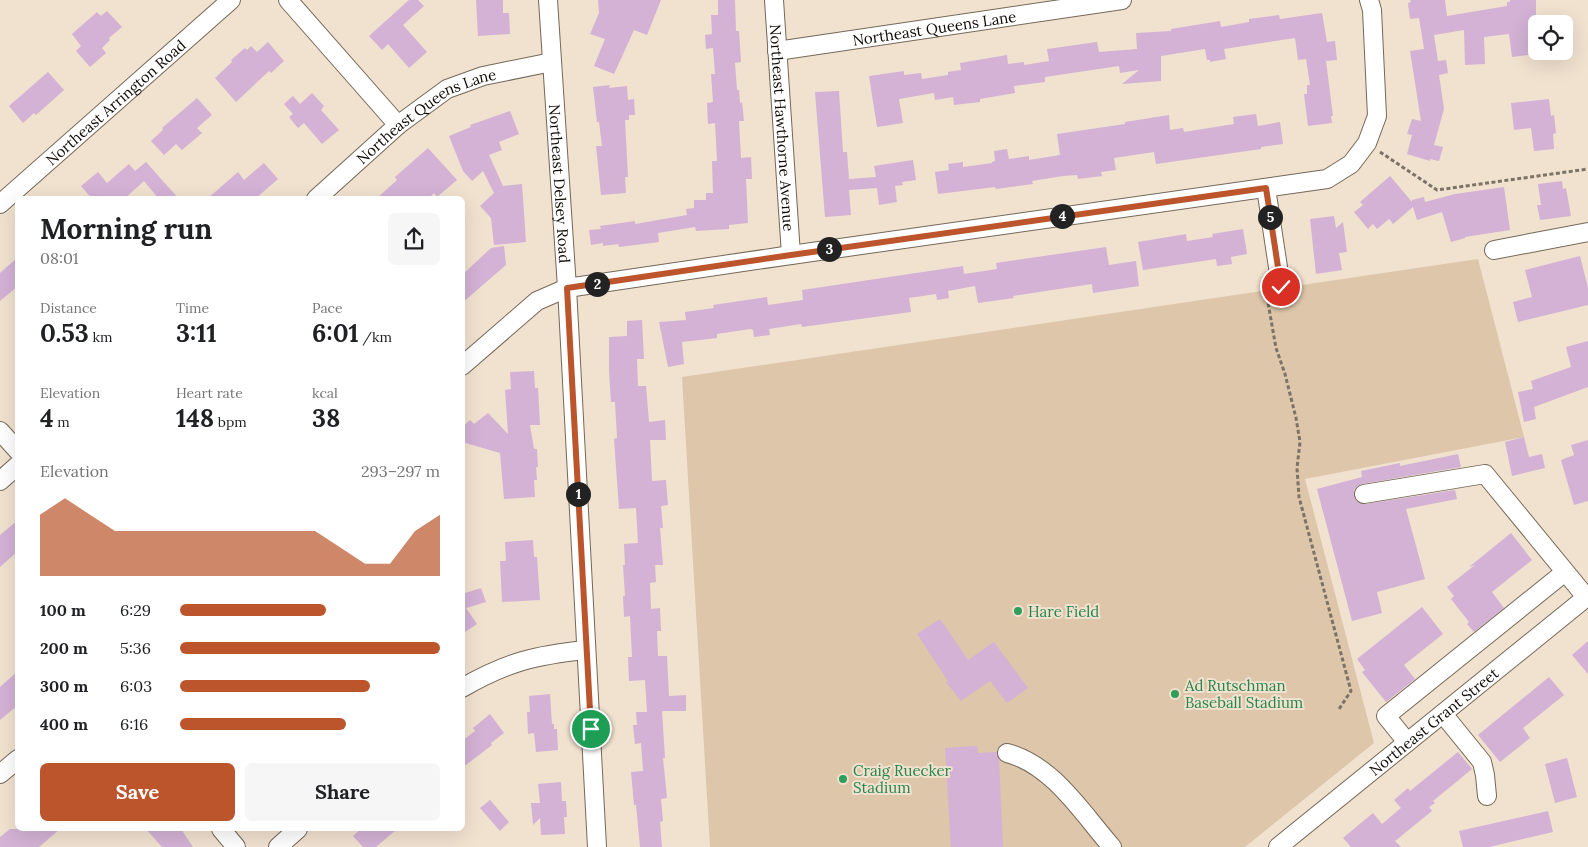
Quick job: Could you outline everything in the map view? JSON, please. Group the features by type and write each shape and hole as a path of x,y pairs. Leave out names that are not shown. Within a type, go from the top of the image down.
{"street":[{"name":"Northeast Arrington Road","path":"0,204 231,0"},
{"path":"288,0 398,125"},
{"name":"Northeast Delsey Road","path":"548,0 567,288 597,847"},
{"name":"Northeast Hawthorne Avenue","path":"774,0 791,255"},
{"name":"Northeast Queens Lane","path":"777,51 1122,0"},
{"path":"465,363 537,301 567,288 1327,179 1351,164 1367,143 1377,116 1372,10 1369,0"},
{"name":"Northeast Queens Lane","path":"319,196 398,125 447,89 483,76 552,62"},
{"path":"1266,188 1274,290"},
{"path":"1494,250 1588,232"},
{"path":"0,431 15,448"},
{"path":"0,481 15,468"},
{"path":"1364,494 1486,474 1587,597"},
{"path":"1407,742 1386,716 1565,572"},
{"name":"Northeast Grant Street","path":"1278,847 1587,597"},
{"path":"465,686 483,676 529,658 586,650"},
{"path":"1442,714 1482,762 1487,796"},
{"path":"1007,753 1021,757 1047,774 1112,847"},
{"path":"0,774 15,762"},
{"path":"223,831 236,847"},
{"path":"278,847 296,831"}],"path":[{"path":"1367,143 1437,190 1588,169"},
{"path":"1274,290 1276,348 1285,374 1300,442 1297,468 1299,497 1351,691 1339,709"}],"shaded area":[{"name":"Hare Field","path":"1478,259 1524,437 1305,479 1374,743 1245,847 710,847 682,377"}],"building":[{"path":"409,0 418,0 424,6 403,25 427,52 409,68 388,44 382,50 369,36"},
{"path":"476,0 503,0 503,13 509,13 510,34 478,36"},
{"path":"598,0 661,0 647,35 634,30 614,74 594,66 605,39 590,34 599,13"},
{"path":"718,0 735,0 736,31 739,31 741,62 735,63 737,90 739,90 740,103 742,102 744,121 739,121 741,158 751,157 752,179 746,179 748,223 729,225 729,229 696,231 695,227 658,233 659,242 619,247 618,244 603,246 603,243 591,245 589,230 601,229 600,226 635,221 635,224 687,215 686,209 694,208 694,200 706,200 706,193 713,193 712,161 717,161 715,123 708,124 707,103 713,102 711,74 715,74 713,48 706,49 705,35 712,34 711,15 718,15"},
{"path":"1410,0 1445,0 1447,16 1507,6 1507,2 1510,2 1510,0 1536,0 1536,15 1528,15 1528,55 1512,57 1509,34 1484,37 1485,64 1465,65 1464,30 1434,35 1438,61 1446,60 1448,73 1439,75 1444,109 1434,145 1443,147 1439,161 1430,159 1430,161 1407,154 1412,135 1407,134 1412,119 1421,121 1410,51 1424,49 1419,18 1410,19 1408,3 1411,2"},
{"path":"107,11 122,27 109,38 110,40 102,48 106,53 90,67 76,51 81,46 72,34 97,12 101,16"},
{"path":"1322,13 1327,42 1335,41 1337,60 1326,61 1333,116 1331,116 1332,123 1308,126 1304,94 1307,94 1307,85 1310,85 1306,59 1298,60 1295,38 1224,49 1226,59 1210,62 1210,60 1207,60 1205,49 1161,56 1161,81 1122,84 1139,70 1120,73 1119,66 1045,77 1045,82 1014,86 1015,93 980,99 980,102 954,105 953,97 935,100 934,93 899,99 903,123 877,127 869,76 904,71 904,75 921,73 922,79 948,75 948,72 961,70 960,63 1007,55 1008,64 1024,62 1024,65 1049,61 1047,49 1097,42 1099,52 1137,49 1136,33 1171,31 1171,29 1220,21 1221,27 1249,22 1249,19 1279,15 1280,19"},
{"path":"268,42 284,61 271,73 269,71 236,102 215,78 245,48 247,50 251,46 257,52"},
{"path":"48,72 64,90 36,115 34,113 23,123 9,106"},
{"path":"610,85 609,88 627,86 628,100 634,99 635,115 629,115 629,120 625,120 628,177 625,177 626,193 601,195 596,146 602,146 593,87"},
{"path":"839,91 843,152 847,152 849,179 876,177 874,166 913,160 916,180 902,182 903,185 895,186 897,202 879,205 877,188 849,190 851,215 825,217 815,92"},
{"path":"312,93 324,106 321,110 339,130 322,144 304,123 298,128 289,117 293,114 284,104 293,96 300,104"},
{"path":"197,98 212,115 197,128 202,133 182,150 176,144 164,155 151,141 163,130 162,128"},
{"path":"1549,99 1551,116 1554,115 1556,133 1553,134 1554,149 1534,151 1531,128 1514,130 1511,103"},
{"path":"510,111 519,134 499,142 502,150 489,155 503,186 522,184 526,242 494,245 491,218 480,206 494,193 483,171 472,181 463,171 449,136 471,127 470,125"},
{"path":"1256,114 1258,126 1280,122 1283,144 1261,147 1261,149 1156,164 1154,152 1114,158 1116,170 1101,172 1102,176 1078,179 1077,175 1063,176 1032,181 1033,184 938,194 935,172 949,170 948,164 963,162 963,167 992,163 995,161 994,151 1007,149 1009,159 1029,156 1029,160 1060,155 1057,134 1125,124 1125,122 1169,115 1170,130 1183,128 1184,132 1234,124 1233,117"},
{"path":"428,148 457,180 438,196 434,193 431,196 379,196 397,180 395,177"},
{"path":"146,162 176,196 156,196 144,181 127,196 89,196 81,186 98,172 107,183 129,164 135,171"},
{"path":"264,163 278,179 258,196 210,196 238,172 244,180"},
{"path":"1390,176 1412,202 1412,200 1424,197 1425,202 1455,194 1504,187 1510,230 1465,237 1451,242 1442,212 1417,220 1413,207 1393,224 1389,219 1377,229 1373,224 1368,229 1354,212 1363,205 1360,202"},
{"path":"1562,181 1563,189 1566,188 1571,216 1540,220 1537,205 1541,205 1538,184"},
{"path":"1334,216 1336,228 1343,222 1347,252 1339,253 1342,270 1316,274 1310,219"},
{"path":"1243,229 1247,254 1231,257 1232,264 1217,266 1216,259 1143,270 1138,242 1186,234 1187,241 1213,237 1212,234"},
{"path":"504,246 506,265 465,300 465,272 491,248"},
{"path":"1106,247 1109,265 1136,261 1139,286 1093,293 1092,284 978,303 975,286 948,291 949,298 937,300 936,294 909,298 911,312 802,327 801,324 769,329 770,335 754,337 753,330 750,329 717,334 717,338 682,342 684,364 668,367 659,322 686,320 685,312 714,308 713,305 767,297 768,305 803,300 802,290 963,266 964,274 997,269 996,263"},
{"path":"1580,256 1588,288 1588,305 1518,322 1513,302 1532,297 1525,270"},
{"path":"15,260 15,288 0,301 0,273"},
{"path":"642,320 644,359 637,359 638,386 646,386 649,422 665,420 666,440 650,440 652,481 666,480 668,505 661,506 663,528 660,528 663,565 655,565 656,582 650,583 651,609 660,608 661,631 657,631 658,656 667,656 669,696 686,695 686,711 662,711 665,758 663,758 667,798 661,799 663,821 660,822 662,847 640,847 636,805 634,805 631,772 643,771 641,743 635,744 633,725 637,725 636,712 647,712 645,680 629,681 628,657 632,657 630,616 624,617 623,565 625,565 624,544 638,543 636,508 619,509 614,439 617,438 615,402 611,402 609,370 609,337 627,336 627,321"},
{"path":"1588,341 1588,387 1534,407 1536,419 1524,422 1518,392 1533,389 1531,381 1571,367 1566,347"},
{"path":"534,371 535,388 538,388 540,425 530,425 534,449 537,449 538,467 536,467 537,480 534,480 535,497 504,499 500,453 465,443 465,424 470,420 474,424 488,413 508,434 505,390 511,389 510,372"},
{"path":"1524,437 1529,457 1542,454 1545,468 1512,476 1505,442"},
{"path":"1588,440 1588,501 1574,505 1561,460 1574,455 1571,445"},
{"path":"1458,454 1461,467 1362,484 1354,490 1356,500 1360,504 1455,490 1457,499 1406,509 1425,579 1377,592 1382,613 1352,621 1317,489 1362,477 1361,471 1400,463 1400,466"},
{"path":"15,522 15,554 0,567 0,535"},
{"path":"1511,533 1532,560 1492,592 1504,608 1474,632 1467,624 1469,622 1451,599 1454,596 1447,587"},
{"path":"533,540 534,557 537,557 540,600 502,602 500,561 506,561 505,542"},
{"path":"481,588 486,602 466,608 477,624 465,632 465,593"},
{"path":"1422,607 1443,634 1404,665 1415,679 1386,702 1362,672 1365,670 1357,659"},
{"path":"940,619 968,660 994,642 1028,688 1007,703 990,681 961,701 946,682 948,681 917,634"},
{"path":"1588,641 1588,674 1572,655"},
{"path":"15,674 15,708 0,720 0,687"},
{"path":"1549,677 1564,695 1523,728 1530,738 1500,762 1478,735"},
{"path":"550,694 552,724 554,724 554,729 557,729 558,750 536,752 534,733 528,734 527,712 530,712 529,696"},
{"path":"490,714 504,733 465,766 465,739 475,731 473,728"},
{"path":"977,746 978,753 997,752 999,759 1003,847 951,847 945,748"},
{"path":"1458,752 1472,769 1433,801 1435,803 1429,807 1432,811 1395,841 1401,847 1351,847 1343,838 1373,813 1382,824 1401,808 1394,800 1408,788 1410,791"},
{"path":"1567,758 1577,797 1555,803 1545,764"},
{"path":"561,782 562,801 566,801 567,817 564,817 565,834 541,835 540,818 533,825 531,803 540,803 538,784"},
{"path":"490,800 509,822 500,831 480,808"},
{"path":"1548,811 1553,832 1489,847 1463,847 1459,831"},
{"path":"10,829 15,829 15,831 58,831 39,847 0,847 0,837"},
{"path":"148,831 182,831 193,847 162,847"},
{"path":"359,831 395,831 376,847 363,847 353,836"}],"place":[{"name":"Hare Field","path":"1018,611"},
{"name":"Ad Rutschman Baseball Stadium","path":"1175,694"},
{"name":"Craig Ruecker Stadium","path":"843,779"}],"route":[{"path":"591,729 567,288 1266,188 1281,287"}]}
